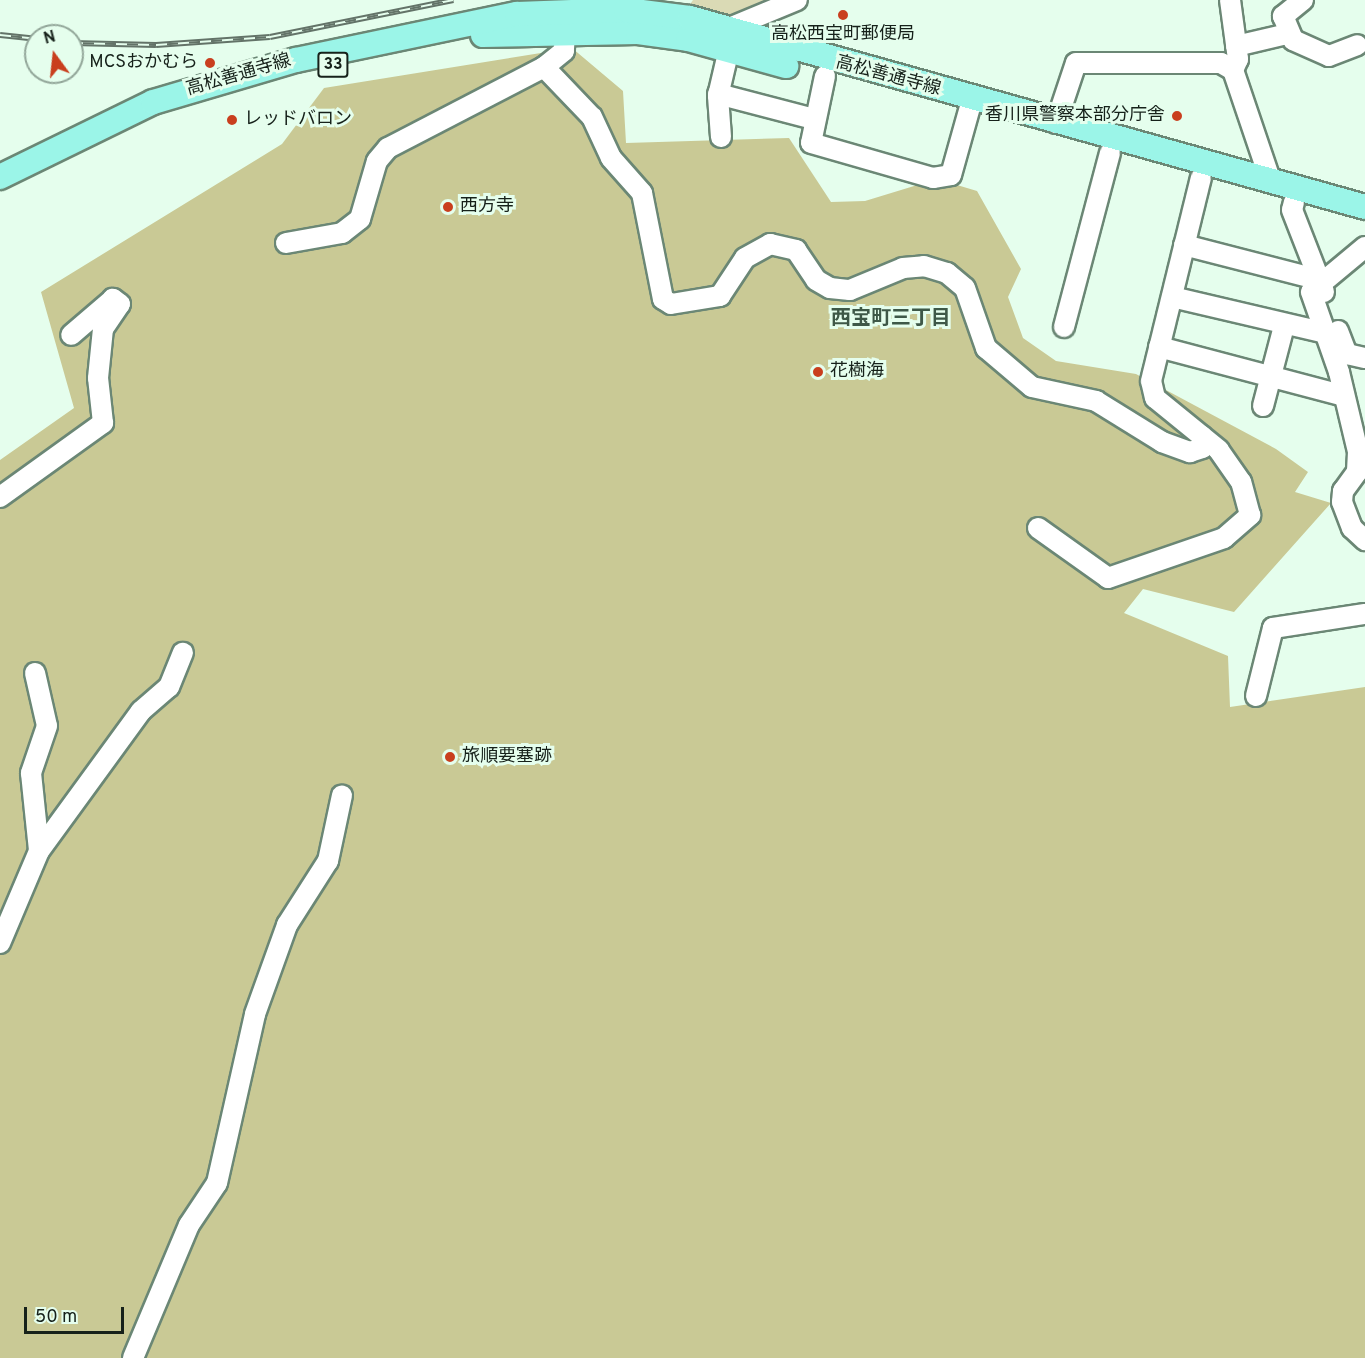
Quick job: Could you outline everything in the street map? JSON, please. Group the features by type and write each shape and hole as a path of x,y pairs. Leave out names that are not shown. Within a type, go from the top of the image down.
{"main road":[{"name":"高松善通寺線","path":"0,177 105,122 238,75 429,28 660,13 825,76 1056,123 1365,207"},
{"name":"高松善通寺線","path":"0,193 109,136 241,89 432,43 566,20 688,39 728,39 778,46 1110,153 1365,221"}],"street":[{"path":"286,243 342,233 360,219 377,160 388,148 544,67 564,51 566,20 596,0"},
{"path":"1230,0 1236,46 1233,70 1271,182"},
{"path":"1287,34 1283,16 1303,0"},
{"path":"721,137 718,94 728,39 792,3"},
{"path":"778,46 776,26 792,3"},
{"path":"1236,46 1287,34 1329,56 1357,45"},
{"path":"1056,123 1076,63 1221,63 1233,70"},
{"path":"544,67 592,117 611,158 642,193 663,299 671,304 720,296 745,258 770,244 796,250 816,280 830,288 850,290 903,268 924,267 947,273 965,288 986,348 1032,387 1096,401 1162,442 1190,452 1202,448 1202,436"},
{"path":"825,76 810,138 814,146 939,178 951,175 970,107"},
{"path":"718,94 814,119"},
{"path":"1064,327 1110,153"},
{"path":"1038,528 1108,578 1224,538 1250,515 1241,482 1202,436 1155,398 1151,381 1201,178"},
{"path":"1294,202 1292,210 1347,354 1365,358"},
{"path":"1184,245 1320,280"},
{"path":"1365,247 1320,280 1311,292 1360,443 1358,472 1342,502 1352,528 1365,540"},
{"path":"1172,297 1284,326 1325,333"},
{"path":"0,497 103,423 98,378 103,329 120,304 113,299 71,335"},
{"path":"1263,406 1284,326"},
{"path":"1159,347 1344,396"},
{"path":"1256,696 1273,628 1365,614"},
{"path":"0,944 39,851 141,711 169,687 183,653"},
{"path":"35,673 46,726 31,773 39,851"},
{"path":"133,1358 189,1225 217,1183 255,1014 287,925 328,861 342,795"}],"green space":[{"path":"693,0 772,0 729,21 686,10"},
{"path":"572,48 623,91 626,143 789,138 831,202 865,201 937,179 977,191 1021,269 1008,297 1023,338 1056,361 1136,374 1276,449 1308,472 1295,492 1331,503 1234,612 1143,589 1124,613 1228,656 1230,707 1365,687 1365,1358 0,1358 0,460 74,408 41,292 282,144 324,88"}],"railway":[{"path":"84,43 156,45 270,37 453,0"},
{"path":"0,35 24,38"}],"place":[{"name":"高松西宝町郵便局","path":"843,15"},
{"name":"MCSおかむら","path":"210,63"},
{"name":"香川県警察本部分庁舎","path":"1177,116"},
{"name":"レッドバロン","path":"232,120"},
{"name":"西方寺","path":"448,207"},
{"name":"花樹海","path":"818,372"},
{"name":"旅順要塞跡","path":"450,757"}],"district":[{"name":"西宝町三丁目","path":"891,319"}]}
